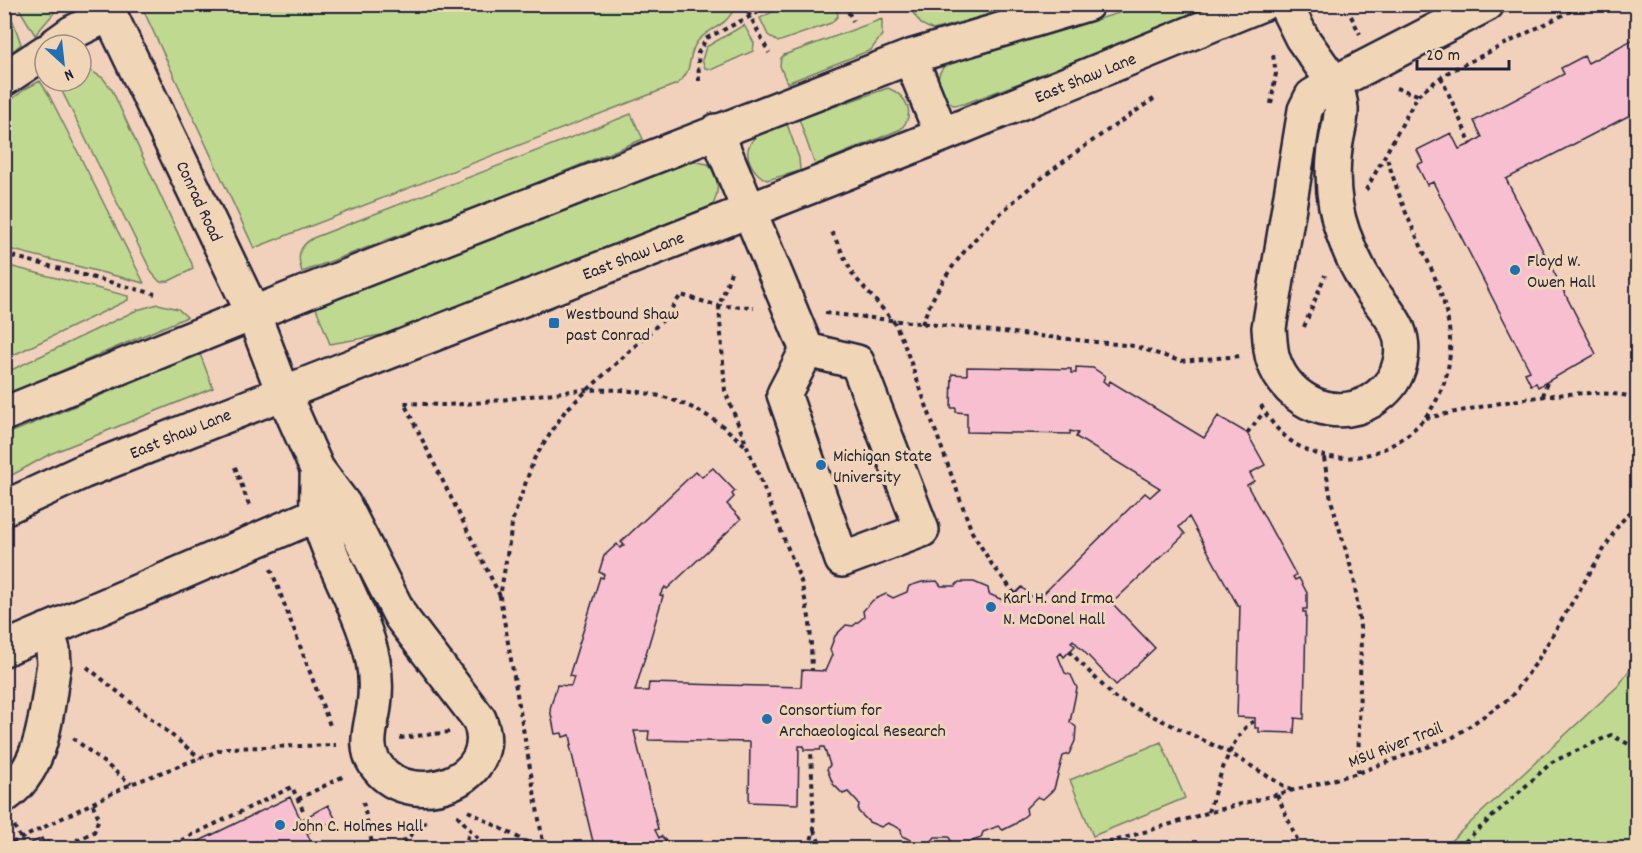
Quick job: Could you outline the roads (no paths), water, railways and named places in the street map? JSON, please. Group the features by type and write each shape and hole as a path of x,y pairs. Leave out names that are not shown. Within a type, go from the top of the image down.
{"street":[{"path":"4,414 716,131 909,57 1087,4"},
{"name":"East Shaw Lane","path":"4,508 82,472 942,135 1262,4"},
{"path":"1285,4 1302,38 1334,83 1343,102 1342,118 1335,146 1333,200 1343,233 1358,267 1372,291 1390,313 1399,333 1400,362 1395,378 1385,391 1371,402 1357,409 1339,412 1324,410 1312,404 1283,378 1274,361 1269,328 1295,164 1309,103 1312,96 1334,83 1487,4"},
{"path":"72,33 108,8"},
{"name":"Conrad Road","path":"108,8 253,314 283,392 317,470"},
{"path":"909,57 942,135"},
{"path":"4,79 33,60"},
{"path":"716,131 807,350"},
{"path":"807,350 857,362 922,530 842,560 784,394 807,350"},
{"path":"317,470 344,505 401,617 480,719 484,729 485,749 478,763 461,778 439,787 421,789 387,777 377,767 368,741 375,694 373,660 318,514 317,470"},
{"path":"4,649 318,514"},
{"path":"9,810 22,779 38,752 54,664 53,650 46,630"}],"place":[{"name":"Floyd W. Owen Hall","path":"1515,270"},
{"name":"Westbound Shaw past Conrad","path":"554,323"},
{"name":"Michigan State University","path":"821,465"},
{"name":"Karl H. and Irma N. McDonel Hall","path":"991,607"},
{"name":"Consortium for Archaeological Research","path":"767,719"},
{"name":"John C. Holmes Hall","path":"280,825"}]}
